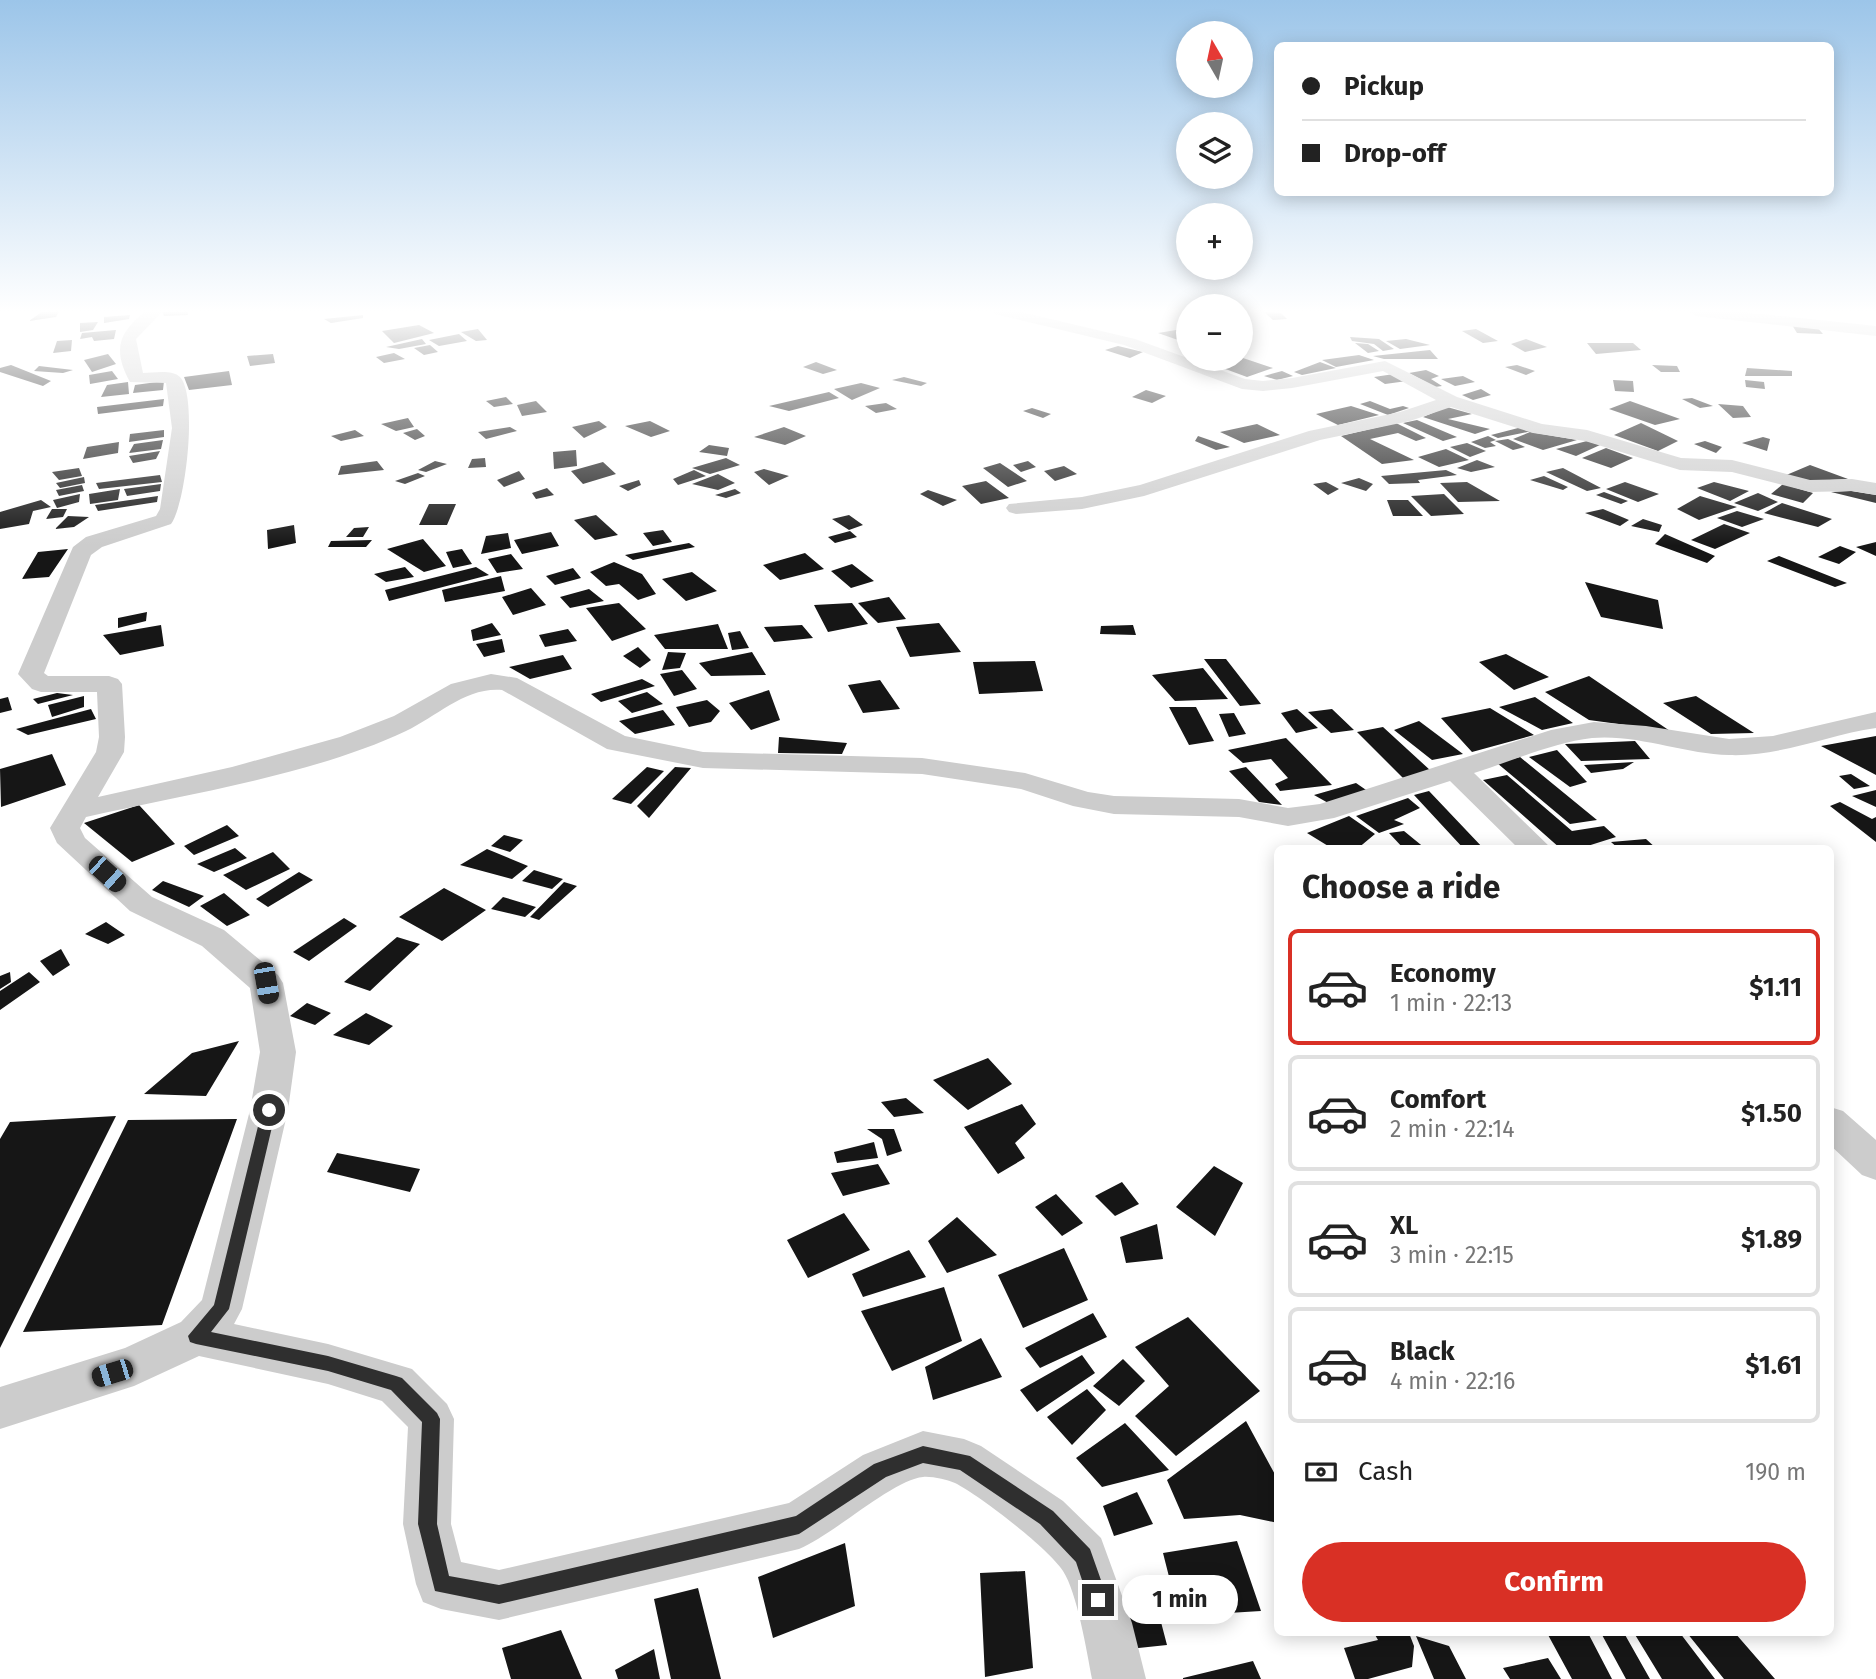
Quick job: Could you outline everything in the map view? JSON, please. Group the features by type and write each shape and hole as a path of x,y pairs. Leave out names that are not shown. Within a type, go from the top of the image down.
{"street":[{"path":"0,1408 134,1366 196,1336 221,1309 269,1110 278,1052 266,983 213,938 141,904 72,843 65,828 110,752 112,737 109,684 41,684 31,674 81,552 94,542 164,520 170,509 181,428 175,389"},
{"path":"1429,389 1451,401 1539,429 1587,436 1680,464 1732,466 1810,486 1852,485 1876,489"},
{"path":"1016,508 1082,503 1143,490 1316,435 1404,417 1451,401"},
{"path":"74,811 339,748 403,723 468,685 489,680 508,683 617,743 691,758 922,766 1026,781 1083,800 1114,805 1192,804 1239,807 1288,817 1324,812 1561,736 1594,730 1646,734 1729,747 1774,744 1854,723 1876,720"},
{"path":"1455,770 1532,845"},
{"path":"1834,1125 1876,1164"},
{"path":"196,1336 328,1364 396,1384 431,1419 427,1524 442,1584 499,1595 799,1525 880,1471 923,1454 964,1462 1046,1518 1083,1556 1106,1623 1119,1679"}],"building":[{"path":"105,389 129,389 129,394 101,397"},
{"path":"134,389 163,389 163,390 133,393"},
{"path":"835,389 877,389 852,400"},
{"path":"1482,389 1491,395 1473,400 1462,395"},
{"path":"1634,389 1634,392 1615,391"},
{"path":"1146,390 1166,396 1152,403 1132,397"},
{"path":"829,392 839,398 789,411 769,406"},
{"path":"506,397 513,404 494,407 486,401"},
{"path":"1692,398 1713,406 1700,408 1682,399"},
{"path":"164,399 163,406 98,414 97,407"},
{"path":"536,401 547,412 522,416 517,405"},
{"path":"1370,401 1390,409 1403,406 1409,408 1388,415 1360,404"},
{"path":"1630,401 1680,419 1655,425 1609,409"},
{"path":"886,403 897,409 876,413 865,406"},
{"path":"1718,404 1743,406 1751,417 1733,418"},
{"path":"1351,406 1379,415 1338,425 1316,414"},
{"path":"1447,407 1472,414 1448,419 1490,429 1475,434 1423,417"},
{"path":"1032,408 1051,414 1043,418 1023,411"},
{"path":"408,418 414,427 396,431 381,424"},
{"path":"1417,420 1457,437 1443,441 1403,423"},
{"path":"599,421 607,427 584,438 572,427"},
{"path":"650,421 670,431 651,437 625,426"},
{"path":"1396,423 1426,438 1416,441 1398,433 1370,439 1414,460 1382,464 1341,436"},
{"path":"1641,423 1678,441 1658,451 1614,435"},
{"path":"1257,424 1280,435 1244,443 1220,432"},
{"path":"510,427 517,431 486,439 478,432"},
{"path":"784,427 806,436 785,445 754,437"},
{"path":"1522,427 1532,431 1498,438 1491,435"},
{"path":"417,429 425,436 415,440 403,433"},
{"path":"164,430 164,437 129,442 130,434"},
{"path":"355,430 364,436 341,441 331,436"},
{"path":"1530,432 1577,440 1543,450 1513,439"},
{"path":"1198,436 1230,447 1216,450 1195,441"},
{"path":"1488,436 1496,440 1490,442 1496,446 1485,448 1471,442"},
{"path":"1763,437 1770,439 1767,451 1742,443"},
{"path":"1508,439 1525,447 1513,450 1495,441"},
{"path":"163,440 161,449 129,453 134,444"},
{"path":"1587,441 1600,445 1576,456 1556,449"},
{"path":"1705,441 1722,447 1716,453 1694,444"},
{"path":"119,442 118,453 83,459 87,447"},
{"path":"1467,443 1486,451 1470,457 1450,447"},
{"path":"709,445 729,448 727,456 699,452"},
{"path":"1606,448 1633,458 1611,468 1582,458"},
{"path":"1446,449 1469,460 1439,467 1418,457"},
{"path":"576,450 577,466 554,469 553,452"},
{"path":"160,451 156,459 133,463 129,456"},
{"path":"485,458 486,467 468,468 472,459"},
{"path":"726,458 740,465 710,474 692,468"},
{"path":"1477,460 1495,467 1471,472 1457,468"},
{"path":"377,461 384,470 338,475 341,466"},
{"path":"435,461 447,464 426,472 418,470"},
{"path":"1028,461 1036,467 1021,472 1013,465"},
{"path":"603,462 616,474 583,484 571,471"},
{"path":"1000,463 1027,481 1008,487 983,468"},
{"path":"1810,465 1848,479 1811,481 1784,476"},
{"path":"1064,466 1077,474 1055,481 1044,471"},
{"path":"79,468 82,476 59,480 52,472"},
{"path":"1563,468 1601,488 1587,491 1546,472"},
{"path":"764,469 789,476 769,485 754,472"},
{"path":"694,470 706,476 678,485 673,479"},
{"path":"1446,470 1457,475 1418,480 1420,483 1389,484 1381,476"},
{"path":"519,471 525,479 504,487 497,480"},
{"path":"418,473 425,476 405,484 395,481"},
{"path":"718,474 735,483 718,490 692,484"},
{"path":"160,475 162,482 99,489 96,483"},
{"path":"1544,476 1568,487 1563,490 1530,480"},
{"path":"84,477 85,483 60,488 56,483"},
{"path":"1359,478 1373,484 1366,491 1341,483"},
{"path":"639,480 641,485 628,491 619,486"},
{"path":"986,481 1009,498 981,504 962,486"},
{"path":"1326,482 1339,489 1328,495 1313,484"},
{"path":"1467,482 1500,501 1458,502 1440,483"},
{"path":"1625,482 1659,494 1638,502 1606,489"},
{"path":"1714,482 1749,491 1730,501 1697,488"},
{"path":"161,484 160,491 127,496 124,489"},
{"path":"1783,484 1813,493 1803,503 1771,494"},
{"path":"82,485 84,491 59,496 56,490"},
{"path":"547,488 554,495 536,499 532,493"},
{"path":"120,489 118,500 90,504 89,494"},
{"path":"735,489 741,493 726,498 715,495"},
{"path":"928,490 957,500 943,506 920,494"},
{"path":"1851,491 1876,495 1876,503 1831,492"},
{"path":"1604,492 1628,501 1621,504 1596,495"},
{"path":"1758,493 1778,502 1758,511 1734,503"},
{"path":"80,494 79,502 57,508 53,500"},
{"path":"1444,494 1464,514 1431,516 1411,496"},
{"path":"158,496 157,502 98,511 95,505"},
{"path":"1700,496 1737,507 1699,520 1677,509"},
{"path":"41,500 51,507 33,511 29,524 0,529 0,512"},
{"path":"1387,500 1408,500 1423,516 1393,516"},
{"path":"1782,503 1832,519 1818,527 1764,513"},
{"path":"429,504 456,504 447,525 419,525"},
{"path":"52,509 67,509 63,517 46,519"},
{"path":"1603,509 1629,520 1620,526 1585,513"},
{"path":"1737,511 1764,519 1742,527 1717,518"},
{"path":"596,515 618,535 595,540 574,520"},
{"path":"849,515 863,525 849,530 832,519"},
{"path":"68,516 89,517 74,527 55,529"},
{"path":"1643,519 1662,525 1659,532 1631,526"},
{"path":"1724,524 1750,533 1715,549 1691,540"},
{"path":"294,525 296,543 268,549 267,530"},
{"path":"369,527 363,537 346,537 354,528"},
{"path":"663,530 672,542 653,546 643,533"},
{"path":"850,531 857,537 835,543 828,537"},
{"path":"551,532 559,546 522,554 514,540"},
{"path":"508,533 511,548 481,554 486,536"},
{"path":"1665,534 1715,556 1707,563 1655,544"},
{"path":"423,539 446,566 424,572 387,549"},
{"path":"372,540 366,547 328,547 331,541"},
{"path":"1876,542 1876,556 1856,547"},
{"path":"689,543 695,547 633,560 625,555"},
{"path":"1840,546 1856,552 1839,564 1818,557"},
{"path":"68,549 49,577 22,579 38,552"},
{"path":"462,549 472,564 453,568 446,552"},
{"path":"805,553 824,569 780,580 763,565"},
{"path":"511,554 523,569 497,573 488,559"},
{"path":"1779,556 1847,583 1835,587 1767,561"},
{"path":"614,562 642,574 656,594 638,600 619,584 606,586 590,572"},
{"path":"852,564 874,581 851,588 831,571"},
{"path":"405,567 414,577 386,582 374,574"},
{"path":"476,567 489,575 389,601 385,590"},
{"path":"573,568 581,578 555,585 546,576"},
{"path":"692,572 717,591 686,601 662,579"},
{"path":"501,576 505,591 445,602 442,590"},
{"path":"1585,582 1658,600 1663,629 1601,617"},
{"path":"531,588 546,605 513,615 502,597"},
{"path":"589,589 604,601 570,608 560,597"},
{"path":"889,597 906,619 878,623 858,603"},
{"path":"619,603 646,629 612,641 586,608"},
{"path":"852,603 868,624 828,632 814,605"},
{"path":"147,612 146,621 118,628 118,618"},
{"path":"492,623 501,635 473,641 471,630"},
{"path":"939,623 961,652 910,657 896,627"},
{"path":"718,624 728,649 665,649 654,635"},
{"path":"161,625 164,646 120,655 103,635"},
{"path":"802,625 813,638 774,642 764,627"},
{"path":"1133,625 1136,635 1100,634 1101,626"},
{"path":"568,629 577,641 545,647 539,635"},
{"path":"740,631 749,648 732,650 728,633"},
{"path":"502,639 505,652 484,657 476,644"},
{"path":"638,647 651,660 640,668 623,656"},
{"path":"668,652 686,653 680,668 662,670"},
{"path":"752,652 766,675 711,676 699,663"},
{"path":"1506,654 1549,677 1514,690 1479,662"},
{"path":"563,655 572,669 530,679 509,667"},
{"path":"1204,659 1226,659 1261,704 1240,706"},
{"path":"1035,661 1043,691 979,694 973,662"},
{"path":"1203,668 1228,699 1175,701 1152,675"},
{"path":"682,670 697,689 674,696 660,674"},
{"path":"1589,676 1670,731 1589,720 1545,692"},
{"path":"642,679 655,686 601,702 591,694"},
{"path":"880,680 900,709 863,713 848,685"},
{"path":"769,690 780,720 751,730 729,703"},
{"path":"647,692 663,704 632,713 618,701"},
{"path":"57,693 73,695 38,704 33,699"},
{"path":"84,696 84,707 52,717 48,705"},
{"path":"1696,696 1754,733 1711,734 1663,703"},
{"path":"8,697 12,710 0,713 0,699"},
{"path":"1535,697 1573,723 1542,730 1499,707"},
{"path":"707,700 720,711 711,722 689,727 676,707"},
{"path":"1169,707 1196,707 1214,741 1189,745"},
{"path":"1490,708 1534,735 1472,752 1441,718"},
{"path":"91,709 96,719 28,735 16,729"},
{"path":"1297,709 1318,728 1296,733 1281,713"},
{"path":"1332,709 1354,730 1331,733 1308,712"},
{"path":"663,710 675,725 635,734 619,721"},
{"path":"1234,713 1246,734 1229,737 1219,714"},
{"path":"1419,721 1463,754 1432,760 1394,730"},
{"path":"1383,727 1431,771 1403,778 1357,732"},
{"path":"1876,736 1876,775 1821,746"},
{"path":"779,737 847,743 842,754 778,753"},
{"path":"1286,738 1332,785 1280,791 1275,784 1288,778 1271,759 1243,763 1228,750"},
{"path":"1635,741 1650,759 1581,761 1565,744"},
{"path":"1557,750 1587,782 1570,787 1529,757"},
{"path":"52,754 66,785 1,807 0,769"},
{"path":"1520,757 1597,820 1570,824 1497,763"},
{"path":"1634,762 1623,769 1591,773 1584,765"},
{"path":"647,767 664,771 631,804 612,799"},
{"path":"675,767 691,768 649,818 637,806"},
{"path":"1246,767 1282,805 1259,802 1229,771"},
{"path":"1851,774 1870,786 1854,789 1839,776"},
{"path":"1507,775 1572,831 1604,826 1616,837 1591,845 1556,845 1483,780"},
{"path":"1356,783 1369,792 1330,804 1314,795"},
{"path":"1876,790 1876,807 1852,796"},
{"path":"1429,791 1480,845 1460,845 1414,795"},
{"path":"1408,798 1420,808 1394,820 1404,824 1379,833 1356,816"},
{"path":"1840,802 1872,819 1876,817 1876,842 1830,806"},
{"path":"139,805 175,844 132,862 84,823"},
{"path":"1349,816 1375,834 1362,845 1326,845 1307,833"},
{"path":"227,825 239,836 194,855 184,846"},
{"path":"1404,831 1421,845 1400,845 1389,833"},
{"path":"504,835 523,840 510,852 491,846"},
{"path":"1646,839 1653,845 1614,845 1611,842"},
{"path":"235,848 247,858 214,872 197,864"},
{"path":"487,849 528,866 512,879 460,865"},
{"path":"273,852 290,869 246,890 223,875"},
{"path":"534,870 563,879 552,889 522,881"},
{"path":"299,872 313,880 268,907 256,899"},
{"path":"163,881 204,896 189,907 152,890"},
{"path":"564,882 577,886 539,920 530,917"},
{"path":"444,888 486,910 442,941 399,917"},
{"path":"224,893 250,915 227,926 200,906"},
{"path":"503,897 536,907 525,917 491,909"},
{"path":"344,918 357,926 309,961 293,952"},
{"path":"106,922 125,935 108,944 85,934"},
{"path":"397,937 420,944 370,991 344,982"},
{"path":"61,949 70,965 53,976 40,961"},
{"path":"10,972 11,982 0,989 0,976"},
{"path":"29,972 40,982 0,1010 0,991"},
{"path":"307,1003 331,1013 315,1025 290,1016"},
{"path":"366,1013 393,1026 369,1045 333,1035"},
{"path":"239,1041 206,1096 144,1094 192,1053"},
{"path":"988,1058 1012,1084 968,1110 933,1080"},
{"path":"906,1098 924,1113 894,1117 881,1102"},
{"path":"1022,1104 1036,1124 1015,1143 1025,1158 998,1174 964,1127"},
{"path":"116,1116 0,1348 0,1139 10,1122"},
{"path":"237,1119 162,1325 23,1332 128,1120"},
{"path":"867,1129 894,1129 902,1151 887,1156 882,1139"},
{"path":"874,1142 878,1158 837,1163 834,1152"},
{"path":"337,1153 420,1169 410,1192 327,1172"},
{"path":"878,1164 890,1184 843,1196 831,1173"},
{"path":"1214,1166 1243,1183 1215,1236 1176,1207"},
{"path":"1122,1182 1139,1204 1115,1216 1095,1196"},
{"path":"1056,1194 1083,1223 1062,1236 1035,1207"},
{"path":"844,1213 870,1250 808,1278 787,1240"},
{"path":"957,1217 997,1255 947,1273 928,1241"},
{"path":"1157,1224 1163,1259 1126,1263 1120,1237"},
{"path":"1064,1248 1088,1300 1023,1328 998,1275"},
{"path":"909,1250 926,1277 863,1297 852,1274"},
{"path":"944,1287 962,1341 892,1371 861,1311"},
{"path":"1093,1313 1107,1337 1040,1368 1025,1348"},
{"path":"1188,1317 1260,1391 1176,1456 1135,1416 1169,1386 1135,1347"},
{"path":"981,1338 1002,1377 933,1400 925,1367"},
{"path":"1082,1355 1095,1373 1037,1412 1020,1390"},
{"path":"1123,1359 1145,1381 1119,1406 1093,1386"},
{"path":"1087,1389 1106,1410 1072,1445 1047,1417"},
{"path":"1246,1421 1274,1473 1274,1522 1240,1515 1184,1519 1167,1480"},
{"path":"1125,1423 1169,1470 1102,1487 1076,1458"},
{"path":"1137,1492 1153,1524 1114,1536 1103,1506"},
{"path":"1237,1541 1261,1611 1179,1616 1163,1553"},
{"path":"845,1543 855,1606 773,1638 758,1577"},
{"path":"1025,1571 1033,1668 985,1677 980,1573"},
{"path":"698,1588 721,1679 671,1679 654,1599"},
{"path":"1124,1600 1156,1603 1167,1645 1129,1649"},
{"path":"561,1630 582,1679 511,1679 502,1648"},
{"path":"1376,1636 1410,1636 1414,1646 1412,1667 1368,1679 1355,1679 1344,1648 1378,1640"},
{"path":"1416,1636 1449,1646 1466,1679 1434,1679"},
{"path":"1549,1636 1590,1636 1612,1679 1572,1679"},
{"path":"1603,1636 1626,1636 1650,1679 1626,1679"},
{"path":"1636,1636 1682,1636 1715,1679 1662,1679"},
{"path":"1689,1636 1738,1636 1775,1679 1724,1679"},
{"path":"654,1649 660,1679 618,1679 615,1670"},
{"path":"1548,1658 1561,1679 1510,1679 1503,1668"},
{"path":"1253,1661 1261,1679 1183,1679 1183,1678"}],"route":[{"path":"269,1110 221,1309 196,1336 328,1364 396,1384 431,1419 427,1524 442,1584 499,1595 799,1525 880,1471 923,1454 964,1462 1046,1518 1083,1556 1098,1600"}]}
